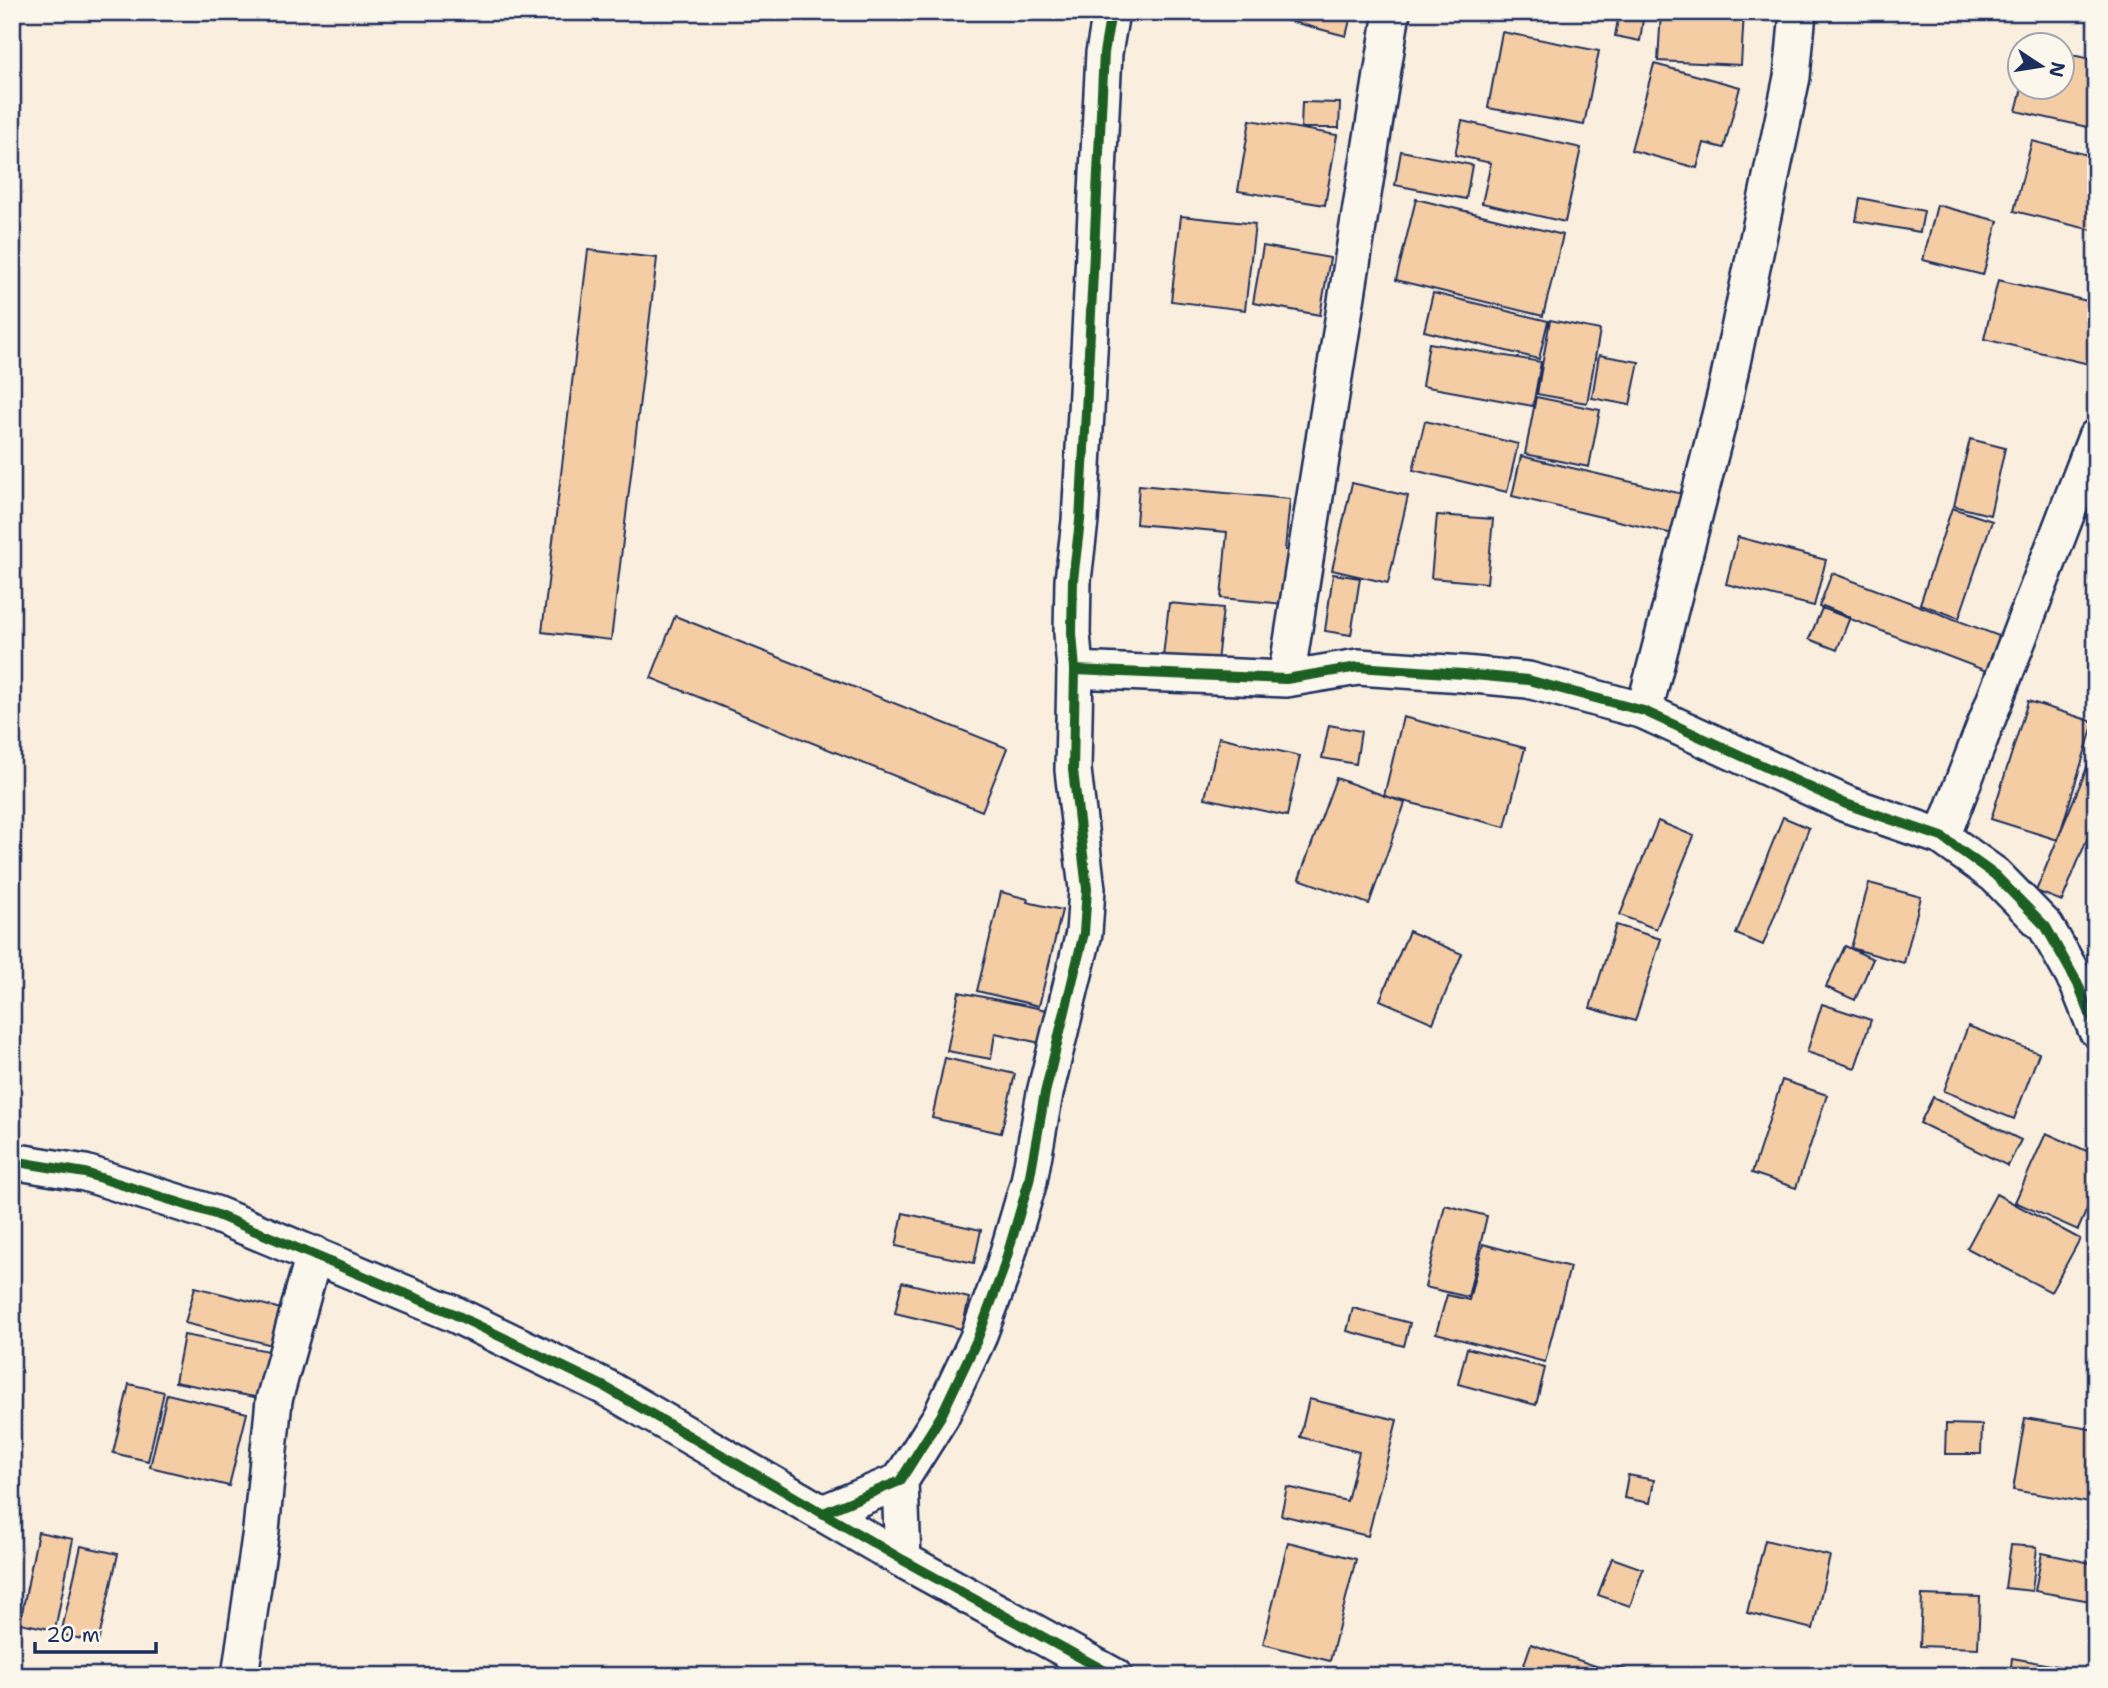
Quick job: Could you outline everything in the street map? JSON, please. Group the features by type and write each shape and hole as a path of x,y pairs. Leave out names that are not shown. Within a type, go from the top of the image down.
{"street":[{"path":"903,1560 900,1481 941,1416 977,1340 1002,1273 1029,1181 1045,1093 1084,933 1087,889 1073,770 1073,580 1085,440 1104,53 1111,12"},
{"path":"1286,679 1392,12"},
{"path":"1644,710 1726,396 1792,77 1798,12"},
{"path":"1942,837 2096,437"},
{"path":"1074,670 1286,679 1358,667 1464,674 1528,680 1644,710 1846,804 1942,837 1995,875 2046,927 2078,984 2096,1029"},
{"path":"12,1160 85,1173 215,1214 452,1313 605,1387 903,1560 1114,1676"},
{"path":"240,1676 261,1530 274,1400 314,1254"},
{"path":"823,1513 900,1481"}],"building":[{"path":"1255,12 1352,12 1346,36"},
{"path":"1255,12 1352,12 1346,36"},
{"path":"1661,12 1744,12 1741,65 1658,61"},
{"path":"1661,12 1744,12 1741,65 1658,61"},
{"path":"1619,14 1643,19 1640,41 1615,36"},
{"path":"1619,14 1643,19 1640,41 1615,36"},
{"path":"1502,32 1599,51 1584,125 1488,108"},
{"path":"1502,32 1599,51 1584,125 1488,108"},
{"path":"2076,56 2096,60 2096,129 2016,111 2018,102 2076,102"},
{"path":"2076,56 2096,60 2096,129 2016,111 2018,102 2076,102"},
{"path":"1654,64 1740,87 1724,148 1704,143 1697,168 1631,150"},
{"path":"1654,64 1740,87 1724,148 1704,143 1697,168 1631,150"},
{"path":"1302,102 1340,103 1339,128 1301,128"},
{"path":"1302,102 1340,103 1339,128 1301,128"},
{"path":"1250,120 1337,135 1325,205 1238,191"},
{"path":"1250,120 1337,135 1325,205 1238,191"},
{"path":"1462,121 1581,148 1565,222 1482,203 1491,163 1455,155"},
{"path":"1462,121 1581,148 1565,222 1482,203 1491,163 1455,155"},
{"path":"2032,141 2096,157 2096,231 2014,211"},
{"path":"2032,141 2096,157 2096,231 2014,211"},
{"path":"1401,151 1472,165 1466,199 1395,185"},
{"path":"1401,151 1472,165 1466,199 1395,185"},
{"path":"1860,198 1924,211 1920,232 1856,221"},
{"path":"1860,198 1924,211 1920,232 1856,221"},
{"path":"1416,199 1563,235 1543,316 1396,280"},
{"path":"1416,199 1563,235 1543,316 1396,280"},
{"path":"1937,205 1998,221 1983,275 1923,260"},
{"path":"1937,205 1998,221 1983,275 1923,260"},
{"path":"1181,216 1255,224 1245,310 1171,301"},
{"path":"1181,216 1255,224 1245,310 1171,301"},
{"path":"1263,246 1330,258 1320,315 1253,303"},
{"path":"1263,246 1330,258 1320,315 1253,303"},
{"path":"588,250 657,258 611,640 542,632"},
{"path":"588,250 657,258 611,640 542,632"},
{"path":"1998,280 2096,303 2096,335 2089,364 1984,339"},
{"path":"1998,280 2096,303 2096,335 2089,364 1984,339"},
{"path":"1433,293 1548,321 1539,359 1424,331"},
{"path":"1433,293 1548,321 1539,359 1424,331"},
{"path":"1550,320 1600,330 1587,403 1537,394"},
{"path":"1550,320 1600,330 1587,403 1537,394"},
{"path":"1429,343 1541,362 1533,406 1422,386"},
{"path":"1429,343 1541,362 1533,406 1422,386"},
{"path":"1599,355 1639,362 1630,405 1592,398"},
{"path":"1599,355 1639,362 1630,405 1592,398"},
{"path":"1536,397 1600,410 1589,467 1525,454"},
{"path":"1536,397 1600,410 1589,467 1525,454"},
{"path":"1425,421 1518,444 1507,492 1413,470"},
{"path":"1425,421 1518,444 1507,492 1413,470"},
{"path":"1970,439 2005,448 1990,515 1954,506"},
{"path":"1970,439 2005,448 1990,515 1954,506"},
{"path":"1521,456 1691,496 1682,536 1512,496"},
{"path":"1521,456 1691,496 1682,536 1512,496"},
{"path":"1352,483 1408,496 1388,583 1332,570"},
{"path":"1352,483 1408,496 1388,583 1332,570"},
{"path":"1139,485 1290,499 1284,604 1221,598 1227,532 1136,524"},
{"path":"1139,485 1290,499 1284,604 1221,598 1227,532 1136,524"},
{"path":"1952,508 1992,521 1959,618 1920,604"},
{"path":"1952,508 1992,521 1959,618 1920,604"},
{"path":"1437,515 1493,519 1487,583 1431,578"},
{"path":"1437,515 1493,519 1487,583 1431,578"},
{"path":"1738,537 1826,560 1814,606 1726,584"},
{"path":"1738,537 1826,560 1814,606 1726,584"},
{"path":"1832,573 2007,639 1994,674 1819,607"},
{"path":"1832,573 2007,639 1994,674 1819,607"},
{"path":"1333,574 1360,578 1351,635 1325,631"},
{"path":"1333,574 1360,578 1351,635 1325,631"},
{"path":"1169,603 1223,608 1215,680 1161,675"},
{"path":"1169,603 1223,608 1215,680 1161,675"},
{"path":"1823,606 1850,617 1837,650 1809,639"},
{"path":"1823,606 1850,617 1837,650 1809,639"},
{"path":"675,616 1007,748 982,811 651,678"},
{"path":"675,616 1007,748 982,811 651,678"},
{"path":"2028,701 2094,722 2058,840 1991,819"},
{"path":"2028,701 2094,722 2058,840 1991,819"},
{"path":"1403,717 1525,748 1505,827 1384,796"},
{"path":"1403,717 1525,748 1505,827 1384,796"},
{"path":"1329,725 1361,731 1356,764 1322,758"},
{"path":"1329,725 1361,731 1356,764 1322,758"},
{"path":"1219,737 1300,756 1287,816 1205,798"},
{"path":"1219,737 1300,756 1287,816 1205,798"},
{"path":"2096,746 2096,817 2062,901 2036,891"},
{"path":"2096,746 2096,817 2062,901 2036,891"},
{"path":"1336,778 1405,803 1369,904 1299,879"},
{"path":"1336,778 1405,803 1369,904 1299,879"},
{"path":"1783,817 1809,828 1763,945 1736,934"},
{"path":"1783,817 1809,828 1763,945 1736,934"},
{"path":"1658,821 1694,836 1656,929 1620,915"},
{"path":"1658,821 1694,836 1656,929 1620,915"},
{"path":"1869,883 1921,897 1904,963 1851,948"},
{"path":"1869,883 1921,897 1904,963 1851,948"},
{"path":"1001,892 1028,899 1027,902 1062,910 1039,1006 977,991"},
{"path":"1001,892 1028,899 1027,902 1062,910 1039,1006 977,991"},
{"path":"1616,925 1661,939 1635,1021 1590,1008"},
{"path":"1616,925 1661,939 1635,1021 1590,1008"},
{"path":"1409,931 1462,954 1433,1023 1380,1000"},
{"path":"1409,931 1462,954 1433,1023 1380,1000"},
{"path":"1845,946 1873,959 1855,1000 1826,987"},
{"path":"1845,946 1873,959 1855,1000 1826,987"},
{"path":"959,992 1047,1010 1040,1043 995,1033 991,1059 947,1051"},
{"path":"959,992 1047,1010 1040,1043 995,1033 991,1059 947,1051"},
{"path":"1822,1004 1871,1020 1855,1068 1807,1052"},
{"path":"1822,1004 1871,1020 1855,1068 1807,1052"},
{"path":"1968,1026 2039,1053 2014,1119 1944,1091"},
{"path":"1968,1026 2039,1053 2014,1119 1944,1091"},
{"path":"945,1058 1015,1074 1001,1133 932,1118"},
{"path":"945,1058 1015,1074 1001,1133 932,1118"},
{"path":"1782,1080 1827,1095 1796,1188 1752,1173"},
{"path":"1782,1080 1827,1095 1796,1188 1752,1173"},
{"path":"1933,1097 2021,1140 2008,1166 1920,1123"},
{"path":"1933,1097 2021,1140 2008,1166 1920,1123"},
{"path":"2046,1133 2096,1155 2096,1201 2091,1200 2078,1230 2015,1202"},
{"path":"2046,1133 2096,1155 2096,1201 2091,1200 2078,1230 2015,1202"},
{"path":"1996,1194 2080,1239 2051,1292 1967,1248"},
{"path":"1996,1194 2080,1239 2051,1292 1967,1248"},
{"path":"1445,1205 1487,1216 1468,1297 1425,1287"},
{"path":"1445,1205 1487,1216 1468,1297 1425,1287"},
{"path":"903,1213 981,1230 974,1263 896,1246"},
{"path":"903,1213 981,1230 974,1263 896,1246"},
{"path":"1483,1244 1570,1267 1545,1362 1436,1333 1447,1295 1469,1300"},
{"path":"1483,1244 1570,1267 1545,1362 1436,1333 1447,1295 1469,1300"},
{"path":"902,1282 969,1298 962,1329 895,1313"},
{"path":"902,1282 969,1298 962,1329 895,1313"},
{"path":"195,1287 285,1310 276,1346 185,1323"},
{"path":"195,1287 285,1310 276,1346 185,1323"},
{"path":"1353,1308 1410,1323 1404,1346 1347,1331"},
{"path":"1353,1308 1410,1323 1404,1346 1347,1331"},
{"path":"184,1335 269,1351 260,1398 175,1382"},
{"path":"184,1335 269,1351 260,1398 175,1382"},
{"path":"1467,1348 1545,1368 1536,1405 1458,1384"},
{"path":"1467,1348 1545,1368 1536,1405 1458,1384"},
{"path":"129,1384 164,1392 148,1461 113,1453"},
{"path":"129,1384 164,1392 148,1461 113,1453"},
{"path":"167,1394 247,1413 229,1486 150,1467"},
{"path":"167,1394 247,1413 229,1486 150,1467"},
{"path":"1309,1399 1397,1420 1368,1536 1281,1515 1287,1487 1347,1501 1359,1452 1300,1437"},
{"path":"1309,1399 1397,1420 1368,1536 1281,1515 1287,1487 1347,1501 1359,1452 1300,1437"},
{"path":"2025,1418 2096,1430 2096,1504 2013,1490"},
{"path":"2025,1418 2096,1430 2096,1504 2013,1490"},
{"path":"1946,1424 1982,1425 1981,1454 1945,1454"},
{"path":"1946,1424 1982,1425 1981,1454 1945,1454"},
{"path":"1628,1475 1654,1480 1650,1503 1624,1498"},
{"path":"1628,1475 1654,1480 1650,1503 1624,1498"},
{"path":"38,1532 73,1539 55,1630 20,1623"},
{"path":"38,1532 73,1539 55,1630 20,1623"},
{"path":"1765,1540 1830,1556 1813,1629 1747,1613"},
{"path":"1765,1540 1830,1556 1813,1629 1747,1613"},
{"path":"1288,1542 1356,1559 1330,1661 1263,1644"},
{"path":"1288,1542 1356,1559 1330,1661 1263,1644"},
{"path":"2011,1545 2037,1547 2032,1591 2005,1588"},
{"path":"2011,1545 2037,1547 2032,1591 2005,1588"},
{"path":"81,1546 118,1554 98,1643 61,1634"},
{"path":"81,1546 118,1554 98,1643 61,1634"},
{"path":"2042,1553 2096,1564 2096,1602 2035,1591"},
{"path":"2042,1553 2096,1564 2096,1602 2035,1591"},
{"path":"1612,1558 1643,1569 1630,1606 1598,1595"},
{"path":"1612,1558 1643,1569 1630,1606 1598,1595"},
{"path":"1922,1595 1980,1597 1978,1648 1920,1646"},
{"path":"1922,1595 1980,1597 1978,1648 1920,1646"},
{"path":"1531,1644 1616,1673 1618,1667 1644,1676 1520,1676"},
{"path":"1531,1644 1616,1673 1618,1667 1644,1676 1520,1676"},
{"path":"2012,1658 2096,1673 2096,1676 2010,1676"},
{"path":"2012,1658 2096,1673 2096,1676 2010,1676"}],"cycle path":[{"path":"823,1513 900,1481 941,1416 977,1340 1002,1273 1029,1181 1045,1093 1084,933 1087,889 1073,770 1073,580 1080,521 1104,53 1111,12"},
{"path":"1075,670 1286,679 1358,667 1463,674 1528,680 1644,711 1846,804 1942,837 1995,875 2046,927 2078,984 2096,1029"},
{"path":"12,1161 85,1173 215,1214 452,1313 605,1387 903,1560 1114,1676"}]}
